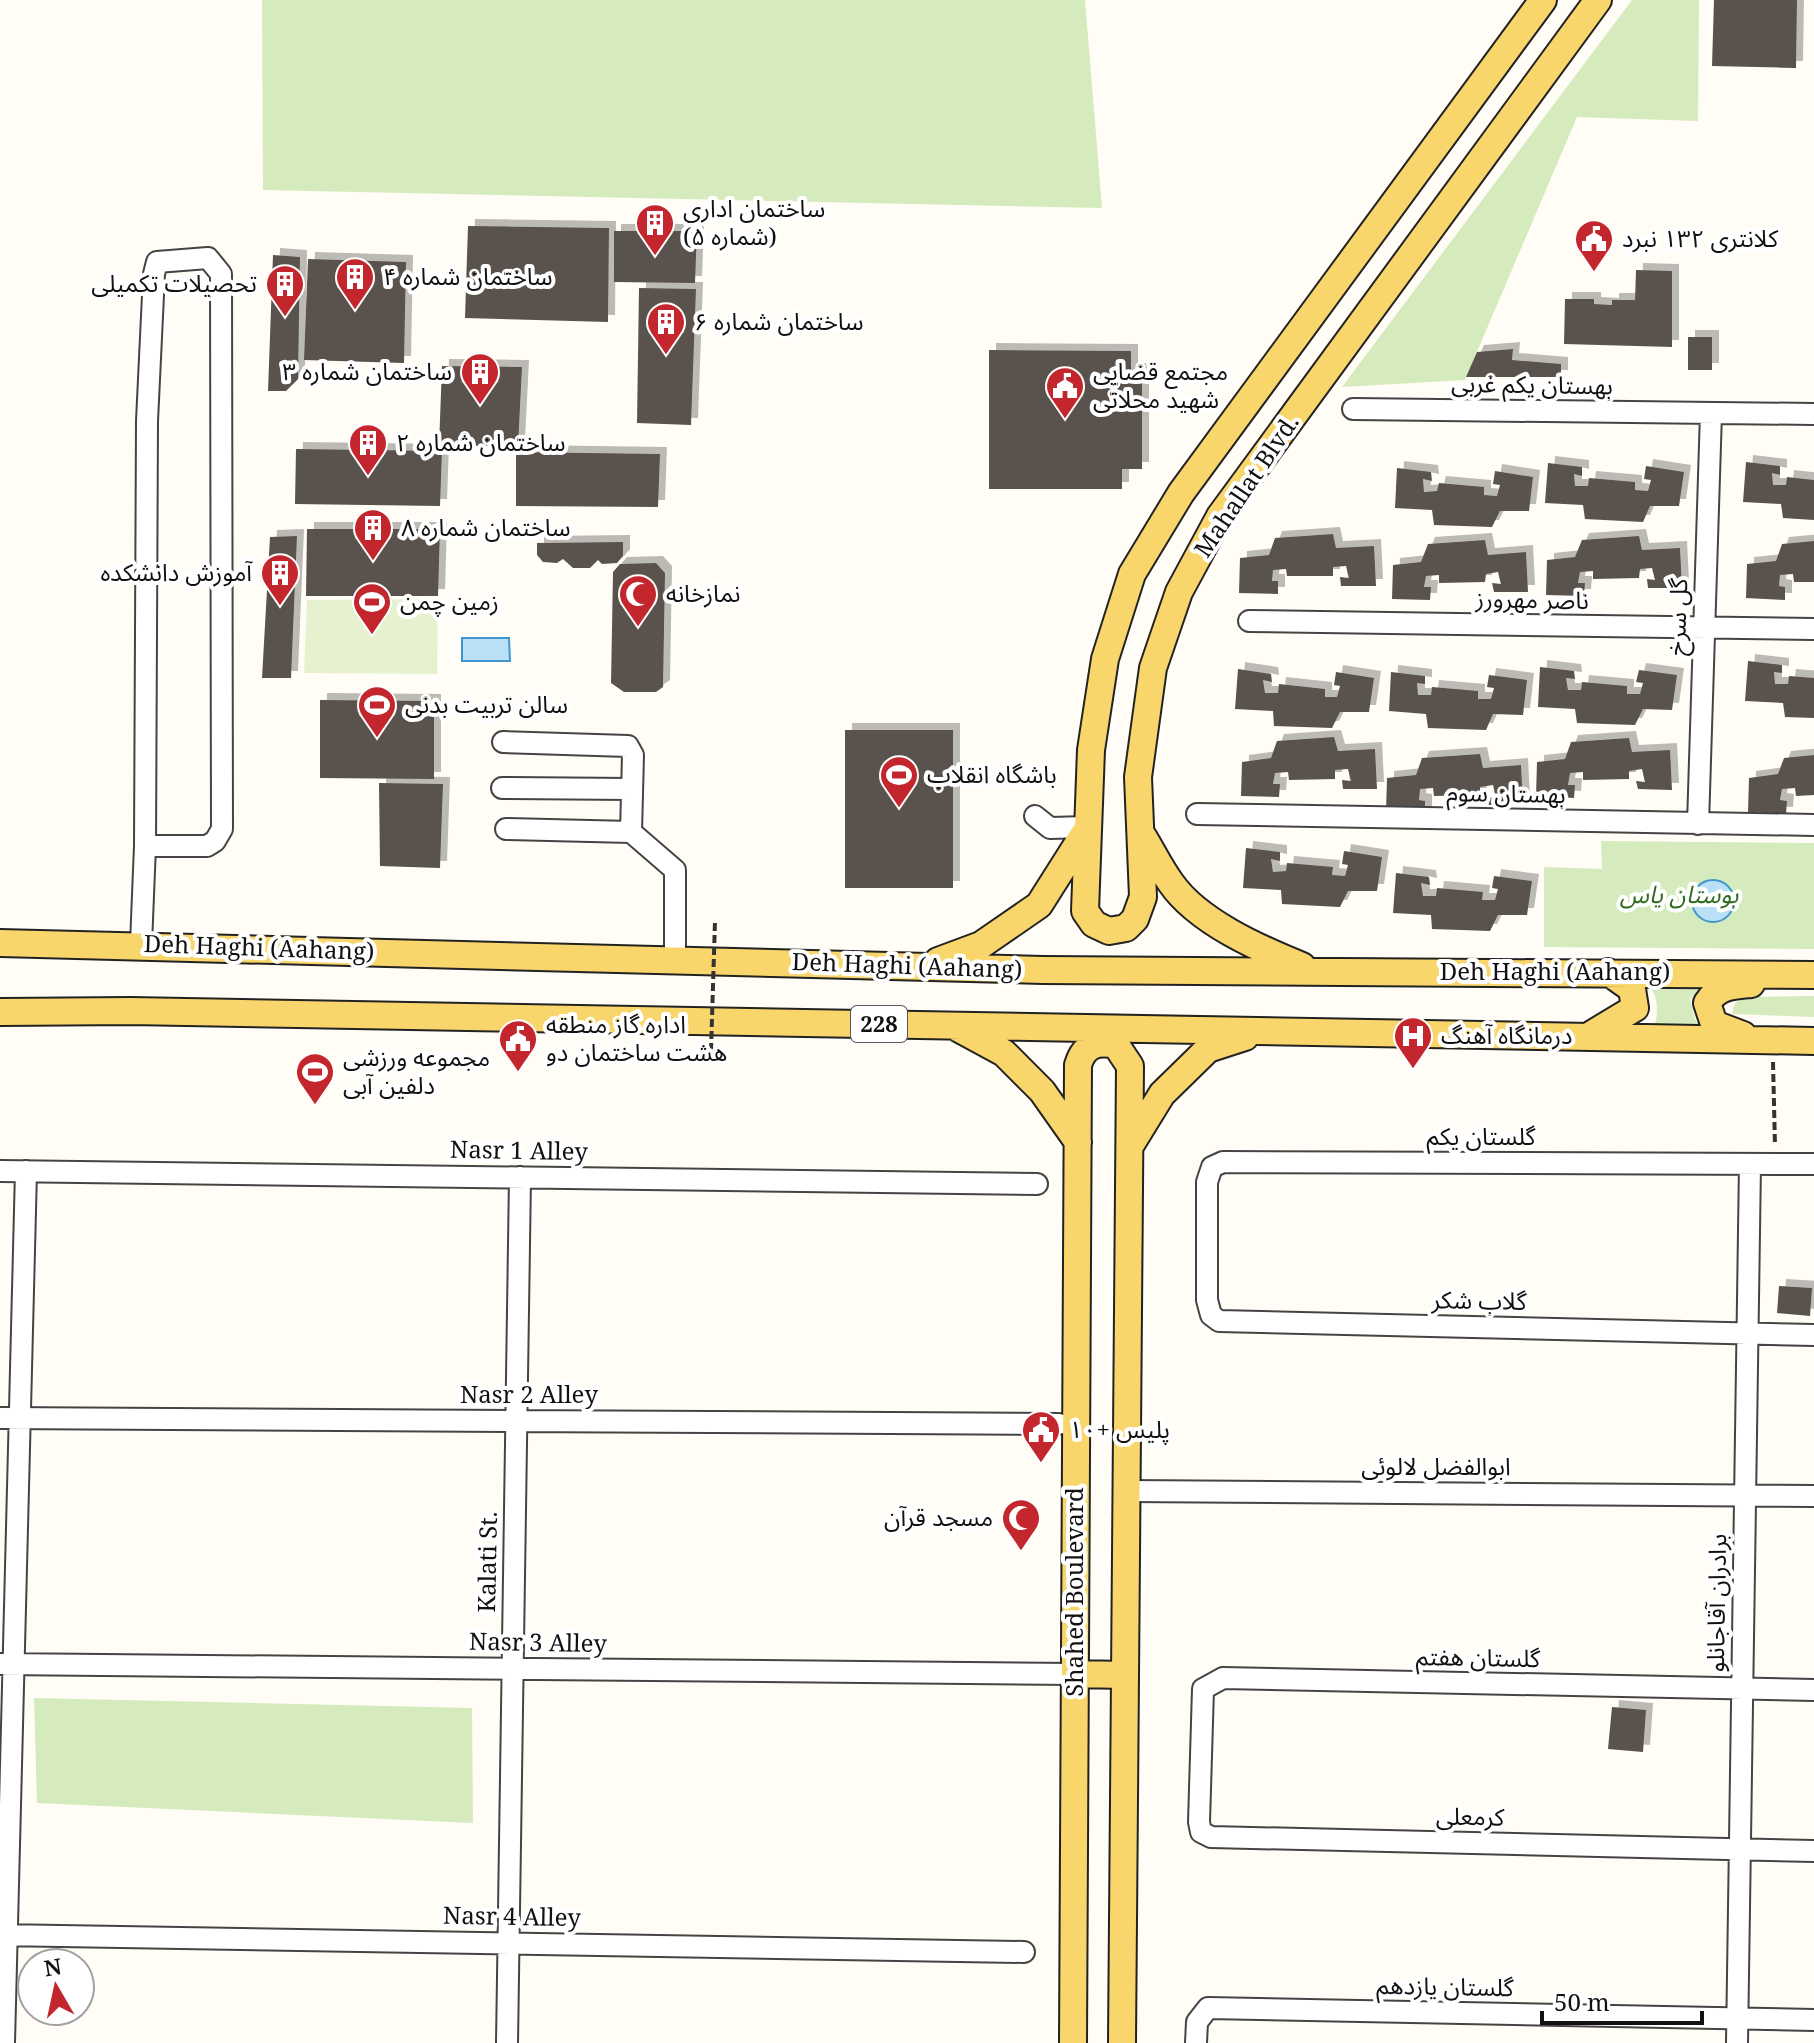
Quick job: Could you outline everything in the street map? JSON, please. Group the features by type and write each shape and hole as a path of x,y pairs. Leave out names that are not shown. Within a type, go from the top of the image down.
{"main road":[{"name":"Mahallat Blvd.","path":"924,967 981,945 1039,905 1087,827 1091,750 1105,659 1132,574 1181,493 1543,0"},
{"name":"Mahallat Blvd.","path":"1312,971 1257,947 1215,922 1172,886 1139,829 1138,777 1153,668 1179,592 1220,516 1598,0"},
{"path":"1087,827 1085,911 1094,924 1109,931 1126,928 1135,919 1143,897 1139,829"},
{"name":"Deh Haghi (Aahang)","path":"0,943 141,944 924,967 1814,976"},
{"path":"1589,1036 1627,1016 1635,1008 1632,989 1608,972"},
{"path":"1766,1041 1714,1024 1707,1003 1714,993 1726,986 1814,976"},
{"name":"228","path":"0,1012 130,1011 1814,1041"},
{"path":"953,1026 1004,1053 1042,1091 1078,1142"},
{"path":"1130,1146 1162,1094 1208,1049 1262,1031"},
{"name":"Shahed Boulevard","path":"1073,2043 1078,1065 1082,1052 1093,1044 1105,1043 1116,1045 1130,1066 1122,2043"},
{"path":"1075,1674 1125,1675"}],"street":[{"path":"141,944 145,846 147,421 154,274 157,262 164,259 208,258 221,274 222,829 215,841 207,846 145,846"},
{"name":"بهستان یکم غربی","path":"1353,409 1814,414"},
{"name":"گل سرخ","path":"1698,824 1711,413"},
{"name":"ناصر مهرورز","path":"1249,621 1814,629"},
{"path":"503,742 623,743 633,755 631,832"},
{"path":"502,788 631,789"},
{"name":"بهستان سوم","path":"1197,814 1814,825"},
{"path":"1035,816 1050,828 1087,827"},
{"path":"506,829 631,832 675,870 675,959"},
{"name":"گلستان یکم","path":"1211,1315 1207,1300 1207,1182 1212,1167 1223,1162 1814,1164"},
{"name":"برادران آقاجانلو","path":"1737,2043 1750,1164"},
{"name":"Nasr 1 Alley","path":"0,1171 1037,1184"},
{"path":"4,2043 9,1418 26,1171"},
{"name":"Kalati St.","path":"507,2043 520,1177"},
{"name":"گلاب شکر","path":"1211,1315 1219,1321 1814,1335"},
{"name":"Nasr 2 Alley","path":"9,1418 1059,1424"},
{"name":"ابوالفضل لالوئی","path":"1127,1491 1814,1496"},
{"name":"Nasr 3 Alley","path":"6,1664 1075,1674"},
{"name":"گلستان هفتم","path":"1201,1832 1203,1689 1213,1681 1238,1678 1814,1690"},
{"name":"کرمعلی","path":"1201,1832 1211,1837 1814,1851"},
{"name":"Nasr 4 Alley","path":"3,1935 1024,1952"},
{"name":"گلستان یازدهم","path":"1196,2043 1201,2012 1208,2008 1814,2020"}],"path":[{"path":"711,1051 715,921"},
{"path":"1766,1041 1776,1164"}],"green space":[{"path":"262,0 1085,0 1102,208 263,190"},
{"path":"1632,0 1699,0 1698,121 1577,117 1465,380 1342,387"},
{"name":"زمین چمن","path":"438,599 437,674 304,673 307,600"},
{"name":"بوستان یاس","path":"1601,841 1814,843 1814,949 1544,947 1544,867 1602,869"},
{"path":"1646,982 1708,983 1690,999 1695,1020 1703,1029 1643,1029 1656,1022 1657,1016 1655,996"},
{"path":"1814,996 1814,1017 1732,1014 1735,1003 1746,997"},
{"path":"34,1698 472,1708 473,1823 37,1803"}],"water":[{"path":"462,638 509,638 510,661 462,661"},
{"path":"1713,880 1728,886 1734,901 1728,916 1713,922 1698,916 1692,901 1698,886"}],"building":[{"path":"1714,0 1797,0 1796,68 1712,66"},
{"path":"468,226 609,228 608,322 465,318"},
{"name":"ساختمان اداری (شماره ۵)","path":"614,231 697,231 695,283 614,282"},
{"name":"تحصیلات تکمیلی","path":"273,255 300,257 298,379 286,391 268,391"},
{"name":"ساختمان شماره ۴","path":"308,259 406,262 404,363 304,360"},
{"path":"1636,270 1672,271 1672,347 1564,344 1565,299 1594,299 1594,304 1612,305 1612,300 1635,300"},
{"name":"ساختمان شماره ۶","path":"639,288 696,289 691,425 637,423"},
{"path":"1688,337 1712,337 1712,370 1688,370"},
{"path":"1513,349 1512,360 1561,364 1561,377 1466,377 1477,352"},
{"name":"مجتمع قضایی شهید محلاتی","path":"989,350 1131,351 1131,370 1142,370 1142,469 1122,469 1122,489 989,489"},
{"name":"ساختمان شماره ۳","path":"442,366 522,367 518,446 439,446"},
{"name":"ساختمان شماره ۲","path":"296,449 442,451 440,506 295,504"},
{"path":"516,452 660,454 658,507 516,506"},
{"path":"1746,462 1780,466 1780,475 1772,473 1773,485 1786,485 1787,477 1814,480 1814,520 1783,518 1781,504 1743,502"},
{"path":"1548,463 1582,467 1582,476 1574,474 1575,486 1588,486 1589,478 1635,482 1635,490 1648,491 1651,480 1644,479 1646,466 1684,472 1679,506 1650,506 1643,522 1585,519 1583,505 1545,503"},
{"path":"1397,468 1431,472 1432,481 1423,479 1424,492 1437,491 1439,483 1484,487 1484,495 1497,496 1500,485 1493,484 1495,471 1533,477 1529,511 1500,511 1492,527 1434,525 1432,510 1395,508"},
{"name":"ساختمان شماره ۸","path":"307,529 440,529 438,596 306,596"},
{"path":"1333,534 1336,548 1374,546 1376,586 1341,586 1340,577 1349,578 1346,566 1333,567 1333,576 1287,576 1286,569 1273,570 1272,581 1278,581 1278,594 1239,593 1240,558 1269,555 1275,538"},
{"name":"آموزش دانشکده","path":"297,536 291,678 262,678 270,537"},
{"path":"1639,536 1642,550 1680,548 1682,588 1648,588 1647,579 1655,580 1652,568 1640,569 1639,578 1593,579 1593,571 1580,572 1578,583 1585,583 1584,596 1546,595 1547,560 1575,557 1582,540"},
{"path":"1485,540 1488,555 1526,552 1528,592 1494,592 1492,583 1501,584 1498,572 1486,574 1485,582 1439,583 1439,575 1426,576 1424,587 1431,587 1430,600 1392,599 1393,565 1421,562 1428,544"},
{"path":"1814,541 1814,582 1794,582 1793,574 1780,575 1779,586 1785,587 1785,600 1746,598 1747,564 1776,561 1782,544"},
{"path":"623,542 623,556 617,563 602,564 598,560 590,568 573,568 563,559 557,563 543,562 537,555 537,543"},
{"name":"نمازخانه","path":"656,563 665,573 663,687 656,692 624,692 611,683 613,572 620,564"},
{"path":"1748,661 1782,665 1782,673 1774,672 1775,684 1788,684 1789,676 1814,678 1814,718 1785,717 1783,703 1745,701"},
{"path":"1540,667 1574,671 1575,679 1566,678 1568,690 1581,690 1582,682 1627,686 1627,694 1640,694 1643,683 1636,682 1639,670 1677,675 1672,710 1643,709 1635,725 1577,723 1575,709 1538,707"},
{"path":"1238,669 1271,674 1272,682 1263,680 1265,693 1278,693 1279,684 1325,689 1325,697 1337,697 1340,686 1334,685 1336,672 1374,678 1369,712 1340,712 1332,728 1274,726 1273,711 1235,709"},
{"path":"1391,672 1425,676 1425,684 1417,683 1418,695 1431,695 1432,687 1478,691 1478,699 1491,699 1494,688 1487,687 1489,675 1527,680 1523,715 1493,714 1486,730 1428,728 1426,714 1389,711"},
{"name":"سالن تربیت بدنی","path":"320,700 434,701 434,779 320,778"},
{"name":"باشگاه انقلاب","path":"845,730 953,730 953,888 845,888"},
{"path":"1334,737 1338,751 1375,749 1377,789 1343,789 1342,780 1351,781 1348,769 1335,770 1335,779 1289,780 1288,772 1275,773 1273,784 1280,784 1279,797 1241,796 1242,762 1271,758 1277,741"},
{"path":"1629,738 1632,752 1670,750 1672,790 1638,789 1636,781 1645,782 1642,769 1629,771 1629,779 1583,780 1583,772 1570,773 1568,785 1575,785 1574,798 1536,796 1537,762 1565,759 1571,742"},
{"path":"1480,754 1483,768 1521,765 1523,805 1489,805 1487,797 1496,798 1493,785 1480,787 1480,795 1434,796 1433,788 1420,789 1419,800 1425,801 1425,814 1386,812 1387,778 1416,775 1422,758"},
{"path":"1814,755 1814,795 1796,796 1795,788 1782,789 1780,800 1787,801 1786,814 1748,812 1749,778 1778,774 1784,758"},
{"path":"379,783 443,784 440,868 380,866"},
{"path":"1246,848 1280,852 1280,861 1271,859 1273,872 1286,871 1287,863 1333,867 1332,875 1345,876 1348,865 1342,864 1344,851 1382,857 1377,891 1348,891 1340,907 1282,904 1281,890 1243,888"},
{"path":"1396,873 1429,877 1430,885 1421,883 1423,896 1436,896 1437,888 1483,892 1482,900 1495,900 1498,889 1492,888 1494,876 1532,881 1527,915 1498,915 1490,931 1432,929 1431,915 1393,913"},
{"path":"1779,1286 1812,1288 1810,1316 1777,1313"},
{"path":"1612,1707 1646,1710 1643,1752 1608,1749"}],"place":[{"name":"ساختمان اداری (شماره ۵)","path":"655,257"},
{"name":"کلانتری ۱۳۲ نبرد","path":"1594,273"},
{"name":"ساختمان شماره ۴","path":"355,311"},
{"name":"تحصیلات تکمیلی","path":"285,318"},
{"name":"ساختمان شماره ۶","path":"666,356"},
{"name":"ساختمان شماره ۳","path":"480,406"},
{"name":"مجتمع قضایی شهید محلاتی","path":"1065,420"},
{"name":"ساختمان شماره ۲","path":"368,477"},
{"name":"ساختمان شماره ۸","path":"373,562"},
{"name":"آموزش دانشکده","path":"280,607"},
{"name":"نمازخانه","path":"638,628"},
{"name":"زمین چمن","path":"372,636"},
{"name":"سالن تربیت بدنی","path":"377,739"},
{"name":"باشگاه انقلاب","path":"899,809"},
{"name":"درمانگاه آهنگ","path":"1413,1070"},
{"name":"اداره گاز منطقه هشت ساختمان دو","path":"518,1073"},
{"name":"مجموعه ورزشی دلفین آبی","path":"315,1106"},
{"name":"پلیس +۱۰","path":"1041,1464"},
{"name":"مسجد قرآن","path":"1021,1552"}]}
